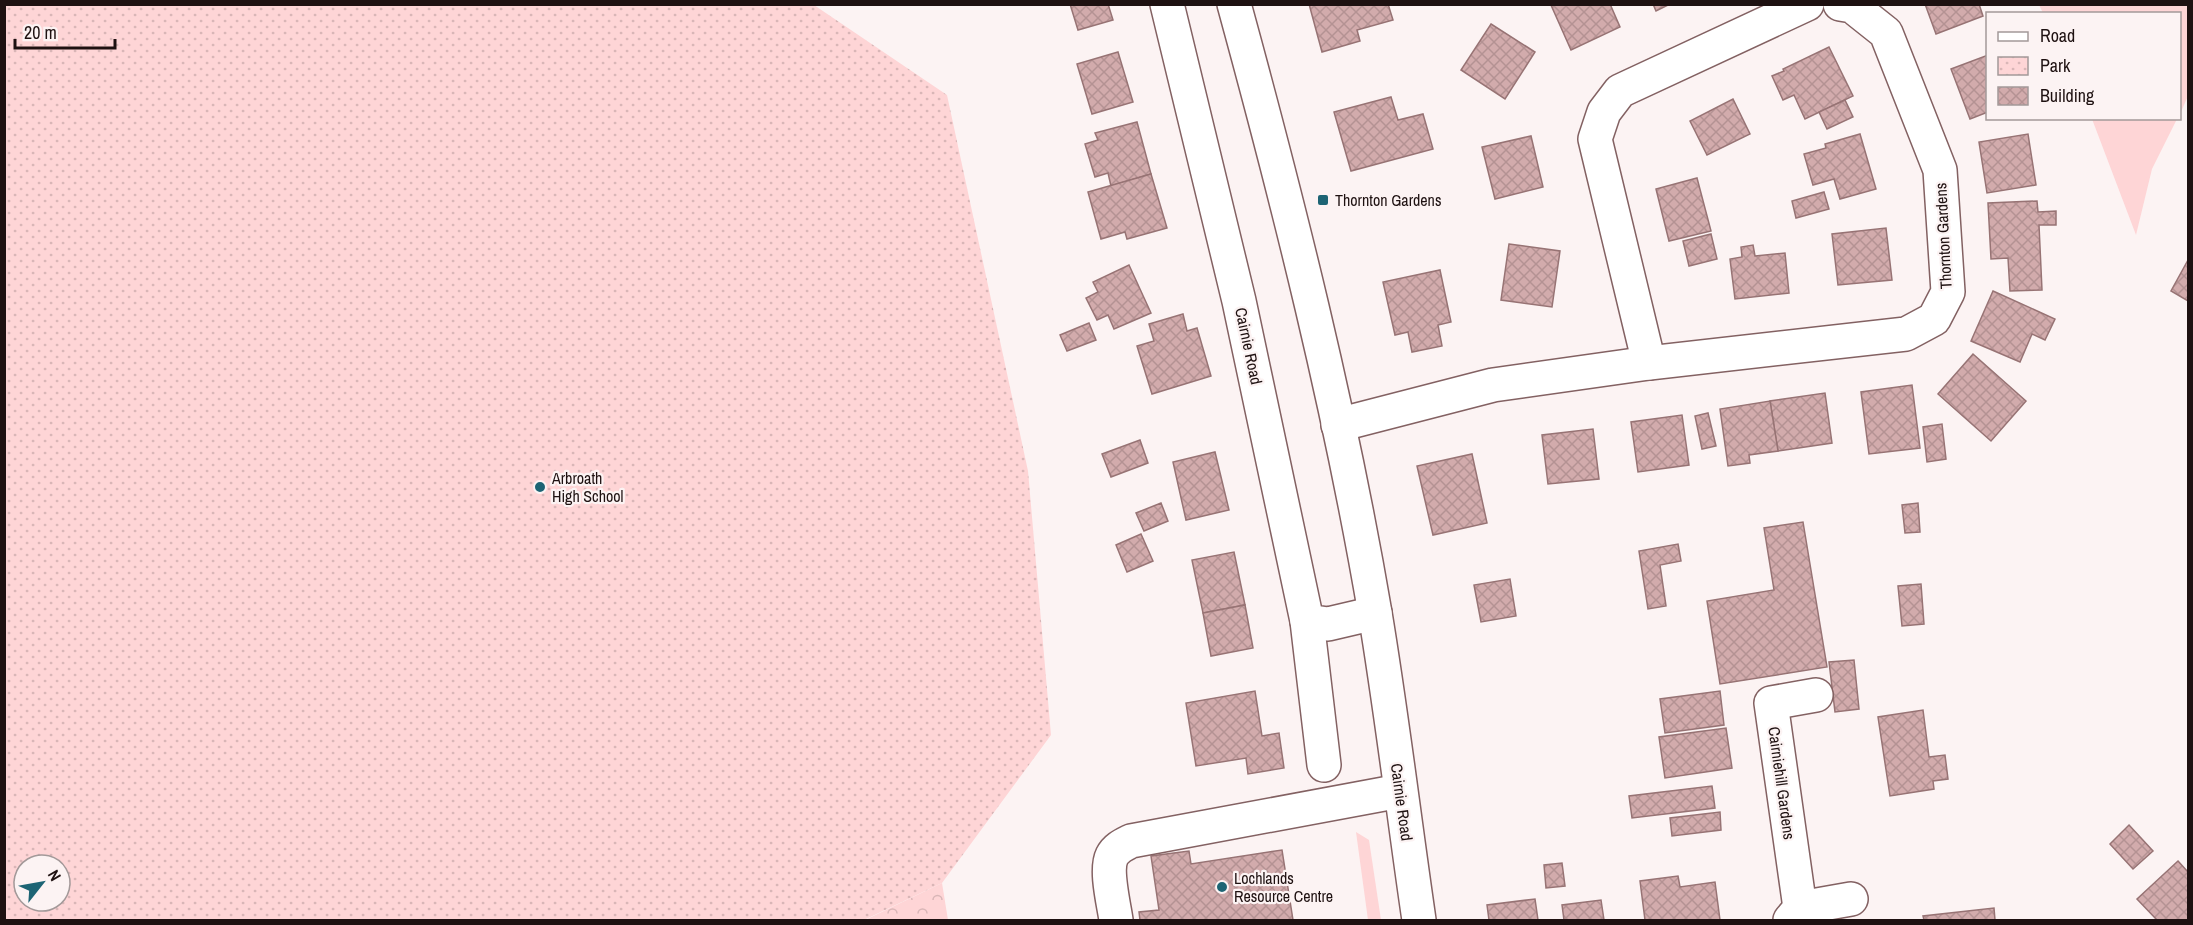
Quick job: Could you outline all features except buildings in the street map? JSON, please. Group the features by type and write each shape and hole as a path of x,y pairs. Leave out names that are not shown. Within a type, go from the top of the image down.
{"street":[{"name":"Cairnie Road","path":"1167,4 1239,301 1307,621 1324,765"},
{"name":"Cairnie Road","path":"1234,4 1288,204 1338,425 1375,613 1419,921"},
{"path":"1649,363 1595,139 1604,112 1620,91 1807,4"},
{"name":"Thornton Gardens","path":"1338,425 1493,385 1649,363 1906,334 1934,319 1948,292 1940,170 1886,33 1852,6 1840,4"},
{"path":"1307,621 1328,624 1375,613"},
{"name":"Cairniehill Gardens","path":"1816,695 1771,703 1795,914 1851,899"},
{"path":"1116,921 1110,877 1110,858 1117,849 1131,841 1400,791"}],"green space":[{"name":"Arbroath High School","path":"5,4 814,5 947,95 1028,471 1051,735 942,883 864,920 5,920"},
{"path":"2039,5 2188,5 2188,96 2181,112 2181,12 2042,12"},
{"path":"2092,120 2176,120 2152,169 2136,235"},
{"path":"1356,832 1369,840 1381,920 1368,920"},
{"path":"942,883 948,920 865,920"}],"place":[{"name":"Thornton Gardens","path":"1323,200"},
{"name":"Arbroath High School","path":"540,487"},
{"name":"Lochlands Resource Centre","path":"1222,887"}]}
